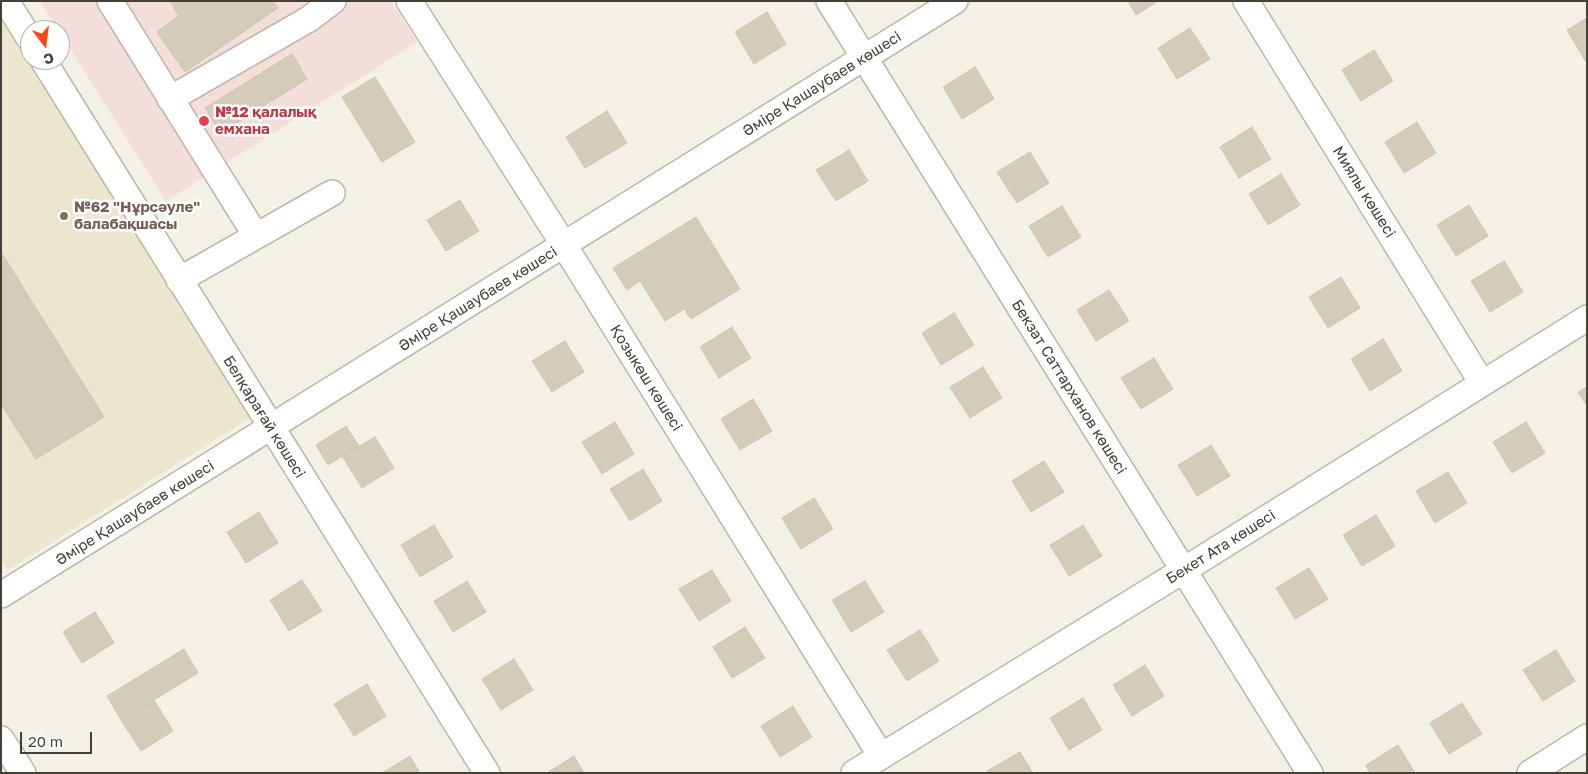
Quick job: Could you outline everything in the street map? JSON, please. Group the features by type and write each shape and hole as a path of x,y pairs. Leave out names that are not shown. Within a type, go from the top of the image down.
{"street":[{"path":"6,1 20,24"},
{"path":"110,1 256,236"},
{"path":"170,99 309,19 333,1"},
{"name":"Қозыкөш көшесі","path":"409,1 564,245 881,756"},
{"name":"Бекзат Саттарханов көшесі","path":"828,1 1310,773"},
{"name":"Әміре Қашаубаев көшесі","path":"1,595 955,1"},
{"name":"Миялы көшесі","path":"1246,1 1482,383"},
{"name":"Белқарағай көшесі","path":"49,70 487,773"},
{"path":"180,280 332,193"},
{"name":"Бекет Ата көшесі","path":"854,773 1184,570 1587,318"},
{"path":"1530,773 1587,736"},
{"path":"1,739 22,773"}],"shaded area":[{"name":"№12 қалалық емхана","path":"40,1 391,1 417,42 166,201 70,49 70,20 52,20"},
{"name":"№62 \"Нұрсәуле\" балабақшасы","path":"1,17 20,47 20,70 34,70 253,416 8,570 1,559"}],"building":[{"path":"170,1 273,1 278,8 185,72 157,32 179,16"},
{"path":"1128,1 1158,1 1136,15"},
{"path":"767,12 786,44 754,64 735,32"},
{"path":"1587,18 1587,61 1586,62 1567,30"},
{"path":"1190,28 1210,59 1177,79 1158,48"},
{"path":"1374,50 1393,81 1361,101 1342,70"},
{"path":"292,54 307,79 220,133 205,108"},
{"path":"975,67 994,99 962,119 943,87"},
{"path":"375,77 415,142 382,162 342,97"},
{"path":"607,111 627,143 585,168 566,137"},
{"path":"1417,122 1436,153 1404,173 1385,142"},
{"path":"1252,127 1271,159 1239,178 1220,147"},
{"path":"849,150 868,181 836,201 816,170"},
{"path":"1030,152 1049,183 1017,203 997,172"},
{"path":"1281,174 1300,205 1268,225 1249,194"},
{"path":"460,200 479,231 446,251 427,220"},
{"path":"1469,205 1488,236 1456,256 1437,225"},
{"path":"1062,206 1081,237 1048,257 1029,226"},
{"path":"696,217 740,289 691,319 684,309 665,321 640,281 627,290 613,268"},
{"path":"1,252 104,417 36,459 1,404"},
{"path":"1504,261 1523,292 1490,312 1471,281"},
{"path":"1341,277 1360,308 1328,328 1309,297"},
{"path":"1109,290 1129,321 1096,341 1077,310"},
{"path":"954,313 974,345 941,365 922,333"},
{"path":"732,327 751,358 719,378 700,347"},
{"path":"1383,339 1402,371 1370,391 1351,359"},
{"path":"565,341 584,372 552,392 532,361"},
{"path":"1154,358 1173,389 1141,409 1121,378"},
{"path":"983,367 1002,398 970,418 950,387"},
{"path":"1587,387 1587,406 1578,392"},
{"path":"753,399 772,431 740,450 721,419"},
{"path":"615,422 634,454 602,474 582,442"},
{"path":"1526,422 1545,453 1512,473 1493,442"},
{"path":"346,426 359,446 328,465 316,445"},
{"path":"375,437 394,468 362,488 342,456"},
{"path":"1211,445 1230,476 1197,496 1178,465"},
{"path":"1044,461 1064,492 1031,512 1012,481"},
{"path":"643,469 662,501 630,521 610,489"},
{"path":"1448,472 1467,503 1435,523 1416,491"},
{"path":"814,498 833,529 801,549 782,518"},
{"path":"259,512 278,543 246,563 227,532"},
{"path":"1376,515 1395,546 1362,566 1343,535"},
{"path":"434,525 453,557 420,577 401,545"},
{"path":"1083,525 1102,556 1069,576 1050,545"},
{"path":"1309,568 1328,599 1295,619 1276,588"},
{"path":"712,570 731,601 699,621 679,589"},
{"path":"302,580 322,611 289,631 270,600"},
{"path":"467,581 486,612 453,632 434,601"},
{"path":"865,581 884,612 851,632 832,600"},
{"path":"95,612 114,643 82,663 63,632"},
{"path":"745,627 765,658 732,678 713,647"},
{"path":"920,630 939,661 907,681 887,650"},
{"path":"184,649 198,673 121,720 107,696"},
{"path":"1556,650 1575,681 1543,701 1523,670"},
{"path":"514,659 533,690 501,710 482,679"},
{"path":"1145,665 1164,696 1132,716 1113,685"},
{"path":"367,684 386,716 354,736 334,704"},
{"path":"1083,698 1102,730 1069,750 1050,718"},
{"path":"154,700 173,731 141,751 121,720"},
{"path":"1462,703 1482,734 1449,754 1430,723"},
{"path":"793,706 812,737 780,757 761,726"},
{"path":"1398,745 1415,773 1370,773 1366,765"},
{"path":"1020,752 1033,773 988,773 987,771"},
{"path":"410,756 420,773 382,773"},
{"path":"574,756 584,773 547,773"}],"place":[{"name":"№12 қалалық емхана","path":"204,121"},
{"name":"№62 \"Нұрсәуле\" балабақшасы","path":"64,216"}]}
